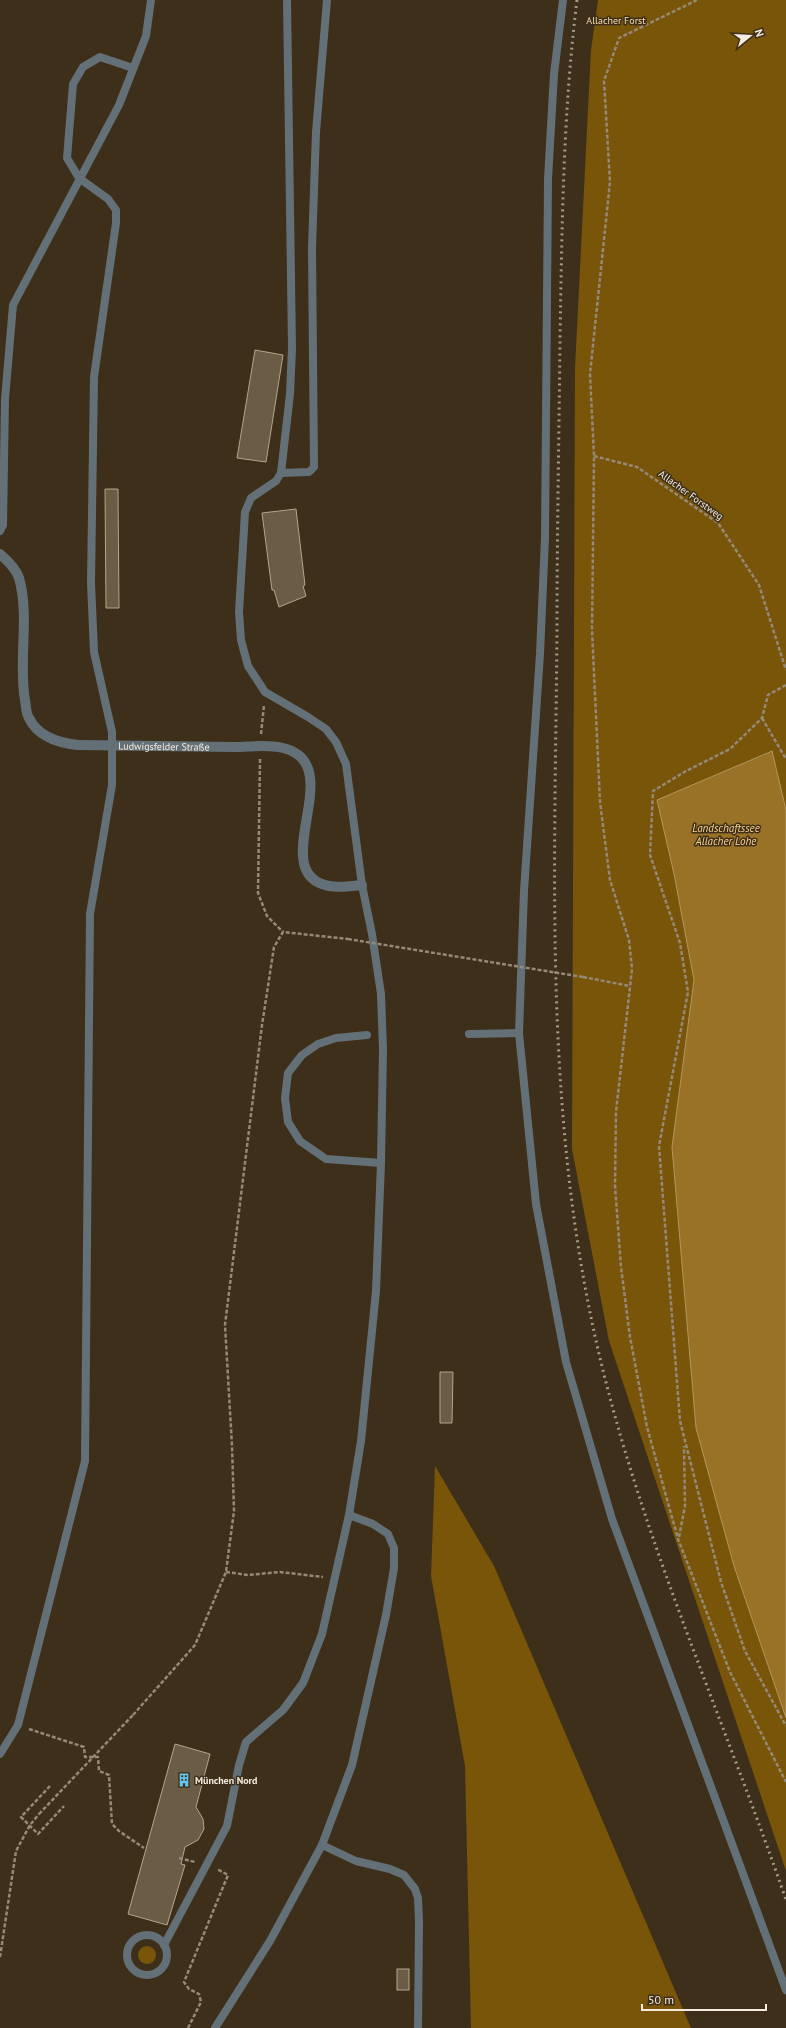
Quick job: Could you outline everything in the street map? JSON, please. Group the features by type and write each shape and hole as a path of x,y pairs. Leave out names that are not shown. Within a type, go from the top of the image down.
{"street":[{"name":"Ludwigsfelder Straße","path":"0,554 9,562 18,577 24,627 23,690 28,718 44,735 60,744 78,745 282,748 300,757 306,765 310,776 311,796 302,849 303,862 308,872 318,882 329,886 362,885"}],"lane":[{"path":"0,531 3,525 5,399 13,305 119,105 146,36 152,0"},
{"path":"164,1945 154,1936 141,1935 130,1943 126,1956 128,1963 137,1972 143,1975 156,1973 165,1964 167,1957 164,1945 227,1826 239,1765 246,1742 283,1710 303,1683 322,1634 349,1515 361,1440 376,1291 381,1163 383,1049 381,994 372,934 362,885 346,764 336,742 326,730 308,717 265,692 248,666 241,640 239,612 245,512 251,498 276,481 281,473 290,394 292,348 287,0"},
{"path":"281,473 309,472 314,467 313,232 316,132 327,0"},
{"path":"563,0 554,74 548,179 545,538 540,654 525,875 520,1033 536,1204 566,1362 612,1519 786,1990"},
{"path":"0,1754 18,1725 85,1461 90,914 112,785 112,732 94,652 91,583 94,377 116,223 116,210 108,199 79,178 67,158 73,84 82,67 100,57 133,68"},
{"path":"469,1034 520,1033"},
{"path":"367,1035 336,1038 318,1044 302,1055 288,1073 285,1098 288,1122 300,1141 326,1159 381,1163"},
{"path":"216,2028 270,1941 322,1845 352,1765 386,1615 394,1568 394,1548 388,1534 373,1524 349,1515"},
{"path":"322,1845 356,1860 390,1869 404,1875 415,1889 418,1898 419,1921 418,2028"}],"path":[{"path":"697,0 619,38 604,81 610,182 590,374 594,456 592,630 600,802 610,880 629,940 632,969 616,1112 615,1186 621,1267 630,1337 647,1427 678,1539 730,1672 786,1782"},
{"name":"Allacher Forstweg","path":"594,456 638,466 718,523 759,584 786,670"},
{"path":"786,685 768,695 762,718 730,749 686,771 653,792 650,855 680,943 688,992 659,1146 680,1421 684,1442 726,1596 745,1651 786,1726"},
{"path":"261,734 263,709"},
{"path":"762,718 786,760"},
{"path":"260,747 258,893 267,916 283,932 348,939 630,986"},
{"path":"0,1957 16,1850 30,1826 39,1814 133,1715 195,1645 226,1572 234,1511 226,1325 262,1025 274,947 283,932"},
{"path":"678,1539 685,1506 684,1442"},
{"path":"226,1572 248,1575 280,1572 335,1578"},
{"path":"18,1725 84,1747 85,1757 98,1757 99,1771 109,1776 112,1824 120,1832 144,1848"},
{"path":"50,1786 21,1817 38,1834 64,1806"},
{"path":"179,1858 208,1864 228,1875 184,1982 189,1989 199,1994 201,2002 188,2028"}],"green space":[{"name":"Allacher Forst","path":"598,0 786,0 786,810 771,751 658,800 694,980 672,1147 696,1428 734,1566 786,1718 786,1871 609,1341 572,1149 575,368 591,50"},
{"path":"435,1466 494,1566 691,2028 471,2028 465,1766 431,1576"},
{"path":"147,1946 153,1949 156,1955 153,1961 147,1964 141,1961 138,1955 141,1949"}],"water":[{"name":"Landschaftssee Allacher Lohe","path":"772,751 786,810 786,1718 734,1566 696,1428 672,1147 694,980 674,874 657,800"}],"building":[{"path":"255,350 283,355 266,462 237,458"},
{"path":"105,489 118,489 119,608 106,608"},
{"path":"296,509 305,585 303,586 306,596 279,607 274,590 272,590 262,513"},
{"path":"440,1372 453,1372 452,1423 440,1423"},
{"path":"175,1744 210,1754 196,1807 203,1819 204,1829 198,1840 185,1847 181,1864 185,1865 167,1925 128,1914"},
{"path":"397,1969 409,1969 409,1990 397,1990"}],"railway":[{"path":"577,0 572,42 566,127 563,212 558,486 555,814 556,996 561,1087 569,1177 582,1268 600,1358 618,1427 662,1564 786,1900"}],"place":[{"name":"München Nord","path":"184,1780"}]}
